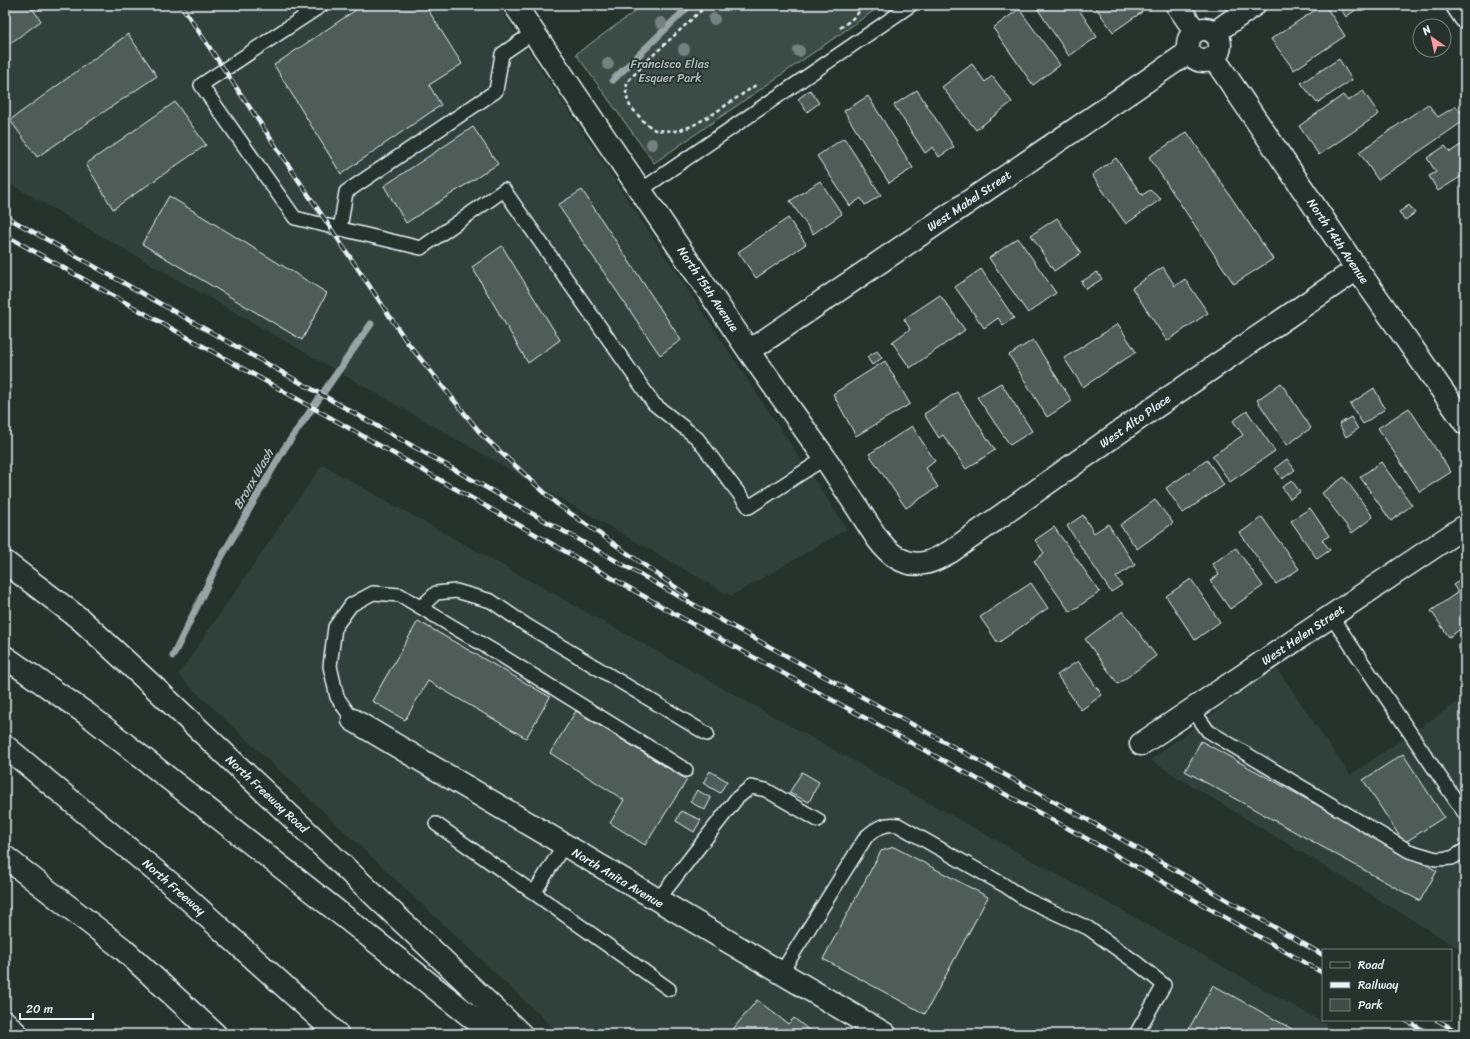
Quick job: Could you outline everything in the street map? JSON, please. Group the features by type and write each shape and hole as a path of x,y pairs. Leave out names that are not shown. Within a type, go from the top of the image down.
{"main road":[{"name":"North 15th Avenue","path":"515,5 885,548 897,558 909,563"},
{"path":"1178,5 1205,32 1219,40 1220,45 1216,55 1207,60 1197,59 1189,52 1188,41 1190,36 1205,32 1254,5"},
{"path":"1456,5 1465,17"},
{"name":"West Mabel Street","path":"750,351 1189,52"},
{"name":"North 14th Avenue","path":"1212,58 1220,67 1357,269 1465,423"},
{"name":"West Alto Place","path":"909,563 924,564 950,552 1135,421 1357,269"},
{"name":"West Helen Street","path":"1141,744 1465,526"},
{"name":"North Freeway Road","path":"5,562 80,618 521,1034"},
{"path":"5,657 87,714 494,1034"},
{"name":"North Anita Avenue","path":"353,720 657,901 885,1034"},
{"name":"North Freeway","path":"5,746 176,888 337,1034"},
{"path":"5,856 123,949 216,1034"},
{"path":"5,1022 17,1034"}],"lane":[{"path":"322,5 201,86 295,218 422,248 504,190 654,404 697,438 749,507 825,458"},
{"path":"641,190 911,5"},
{"path":"340,229 346,192 496,91 502,54 534,32"},
{"path":"421,607 436,593 456,591 491,601 526,625 707,734"},
{"path":"353,720 337,698 330,666 335,627 351,606 373,593 400,594 686,770"},
{"path":"1331,616 1465,814"},
{"path":"1193,710 1208,731 1409,851 1436,859 1452,858 1465,850"},
{"path":"657,901 737,798 751,787 766,790 818,820"},
{"path":"436,824 669,989"},
{"path":"781,973 866,837 874,830 881,827 890,824 898,825 1004,885 1023,898 1088,928 1164,985 1136,1034"},
{"path":"534,893 564,846"}],"path":[{"path":"708,5 650,58 627,82 626,95 630,106 644,122 655,130 677,131 692,126 713,114 758,84"},
{"path":"835,32 851,20 866,5"}],"shaded area":[{"path":"5,5 498,5 847,529 731,596 5,181"},
{"path":"322,465 1344,1034 560,1034 178,675"},
{"path":"1276,667 1350,775 1465,697 1465,952 1150,760"}],"green space":[{"name":"Francisco Elias Esquer Park","path":"644,5 882,5 654,163 576,54"}],"building":[{"path":"5,5 30,5 41,21 5,47"},
{"path":"363,5 425,5 462,64 429,85 441,105 341,174 274,65"},
{"path":"1042,5 1076,5 1097,37 1069,56 1037,8"},
{"path":"1094,5 1137,5 1142,12 1113,32"},
{"path":"1325,5 1345,36 1294,70 1271,39"},
{"path":"1338,5 1362,5 1346,17"},
{"path":"1019,9 1060,65 1033,85 993,28"},
{"path":"128,34 157,76 37,157 10,120"},
{"path":"1339,59 1352,80 1317,103 1301,83"},
{"path":"972,64 985,82 992,76 1012,102 976,130 942,87"},
{"path":"810,90 819,103 807,112 798,99"},
{"path":"917,90 954,147 939,157 933,147 925,153 894,105"},
{"path":"1363,91 1379,114 1319,155 1299,126 1343,95 1348,101"},
{"path":"868,96 913,168 889,183 844,111"},
{"path":"175,102 206,145 113,209 86,164"},
{"path":"1428,104 1438,117 1456,106 1465,120 1378,180 1359,152"},
{"path":"473,127 498,164 406,223 384,186"},
{"path":"1187,132 1273,259 1234,284 1149,157"},
{"path":"844,138 881,195 865,205 861,198 850,206 817,156"},
{"path":"1465,142 1465,174 1438,191 1429,176 1436,172 1427,158 1445,146 1450,152"},
{"path":"1116,158 1142,195 1150,190 1161,199 1126,224 1092,175"},
{"path":"820,181 842,214 813,234 790,201"},
{"path":"582,190 681,340 660,355 558,205"},
{"path":"169,196 327,293 302,340 142,244"},
{"path":"1409,205 1415,213 1405,220 1399,212"},
{"path":"1465,210 1465,220 1461,213"},
{"path":"788,218 806,244 756,278 738,252"},
{"path":"1057,218 1081,253 1054,271 1031,235"},
{"path":"1018,238 1056,293 1028,313 989,258"},
{"path":"1465,241 1465,254 1459,246"},
{"path":"502,246 560,340 528,363 472,267"},
{"path":"1163,267 1175,286 1185,279 1208,313 1167,341 1132,288"},
{"path":"981,269 1014,318 1003,325 998,318 984,328 955,287"},
{"path":"1097,272 1102,279 1086,289 1081,282"},
{"path":"940,295 965,330 910,368 892,342 910,329 904,319"},
{"path":"1118,324 1136,352 1083,387 1064,358"},
{"path":"1033,340 1072,401 1047,417 1009,355"},
{"path":"877,351 882,358 872,365 867,357"},
{"path":"885,361 910,404 856,436 833,394"},
{"path":"1001,383 1032,431 1010,445 977,397"},
{"path":"1281,383 1311,428 1287,445 1257,400"},
{"path":"1374,388 1385,409 1363,424 1350,404"},
{"path":"957,392 995,450 966,469 943,435 939,438 924,414"},
{"path":"1409,408 1451,472 1420,492 1378,428"},
{"path":"1247,411 1275,451 1230,482 1212,456 1243,435 1233,421"},
{"path":"1351,417 1358,429 1346,437 1339,424"},
{"path":"912,426 935,461 926,468 938,487 906,508 869,454"},
{"path":"1287,459 1295,470 1282,479 1275,468"},
{"path":"1207,460 1224,485 1183,513 1166,488"},
{"path":"1381,462 1412,505 1391,521 1360,477"},
{"path":"1344,477 1373,517 1352,533 1322,493"},
{"path":"1292,481 1300,492 1290,499 1282,487"},
{"path":"1155,500 1173,523 1137,549 1120,525"},
{"path":"1310,508 1329,536 1322,540 1330,550 1317,559 1291,521"},
{"path":"1083,515 1094,533 1108,524 1135,565 1116,577 1122,585 1111,592 1067,526"},
{"path":"1262,517 1299,569 1276,584 1240,533"},
{"path":"1054,527 1100,592 1070,612 1034,561 1044,553 1035,540"},
{"path":"1236,548 1263,586 1230,609 1210,581 1219,575 1212,564"},
{"path":"1465,577 1465,626 1449,637 1431,611 1458,592 1453,585"},
{"path":"1191,579 1220,622 1195,640 1166,596"},
{"path":"1031,583 1048,608 998,643 980,617"},
{"path":"1123,611 1156,656 1118,684 1085,639"},
{"path":"418,621 550,697 526,738 428,681 405,720 372,701"},
{"path":"1465,640 1465,656 1457,646"},
{"path":"1078,661 1102,695 1081,710 1057,675"},
{"path":"576,711 687,780 645,845 610,823 624,800 550,753"},
{"path":"1201,741 1437,871 1420,901 1185,771"},
{"path":"1403,754 1444,817 1404,843 1363,780"},
{"path":"710,771 727,781 720,793 703,783"},
{"path":"802,772 819,782 809,802 789,793"},
{"path":"697,790 711,798 705,810 690,802"},
{"path":"681,811 701,820 694,832 676,821"},
{"path":"894,847 988,897 925,1014 823,959 881,851"},
{"path":"1213,985 1301,1034 1186,1034"},
{"path":"757,1000 788,1024 794,1018 814,1034 729,1034"},
{"path":"1155,1030 1165,1034 1153,1034"}],"waterway":[{"name":"Bronx Wash","path":"613,80 686,9 688,5"},
{"name":"Bronx Wash","path":"173,656 218,563 284,449 371,324"}],"railway":[{"path":"181,5 407,342 482,435 557,504 687,595"},
{"path":"5,216 728,624 1088,820 1322,954"},
{"path":"5,235 340,423 689,622 1082,836 1322,972"},
{"path":"1407,1021 1430,1034"},
{"path":"1439,1021 1461,1034"}]}
